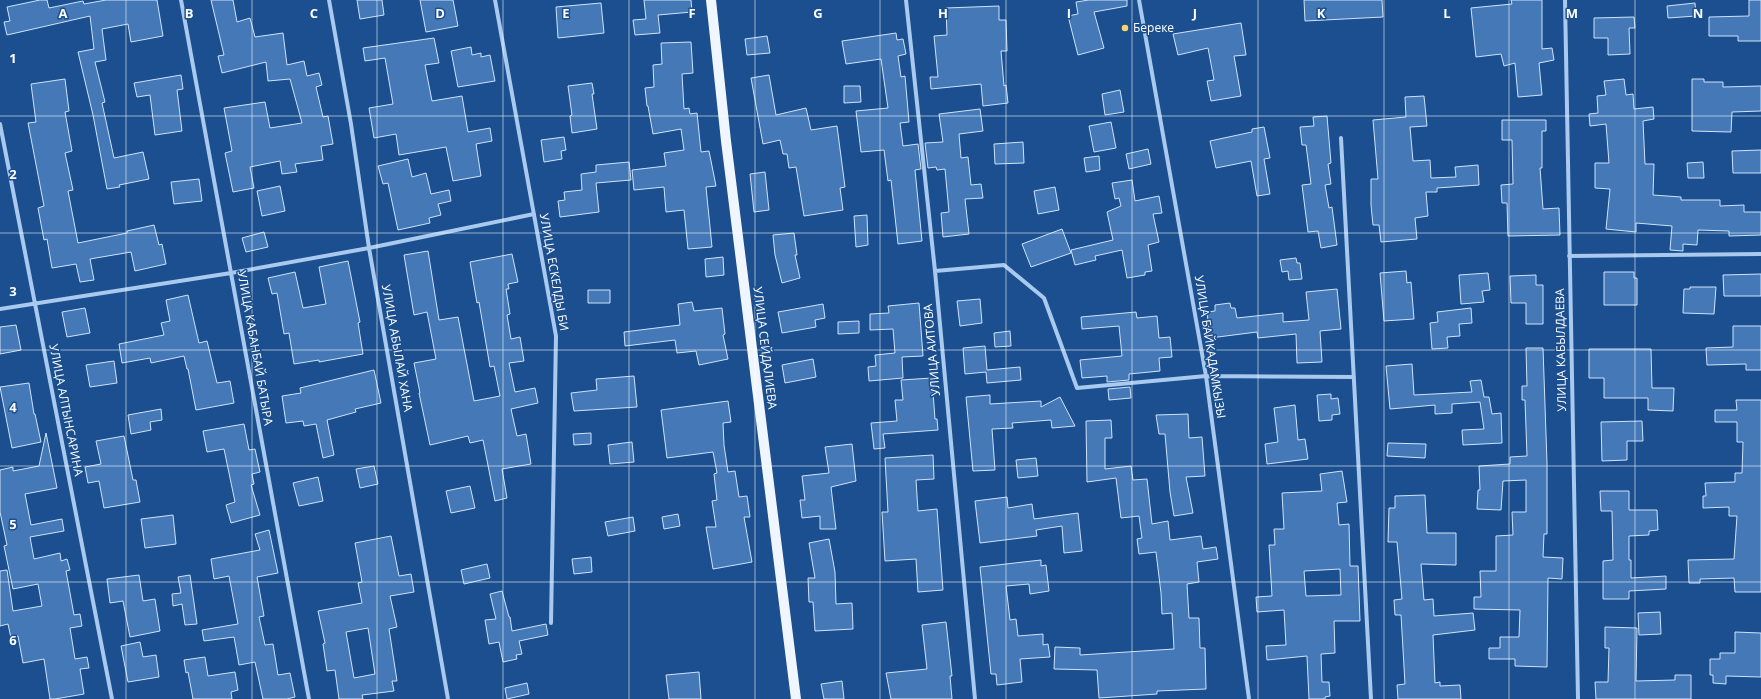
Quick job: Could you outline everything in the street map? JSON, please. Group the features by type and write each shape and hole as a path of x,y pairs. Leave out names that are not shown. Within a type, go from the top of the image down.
{"main road":[{"name":"УЛИЦА СЕЙДАЛИЕВА","path":"711,0 727,148 796,699"}],"street":[{"name":"УЛИЦА КАБАНБАЙ БАТЫРА","path":"181,0 309,699"},
{"name":"УЛИЦА АБЫЛАЙ ХАНА","path":"329,0 351,124 369,248 448,699"},
{"name":"УЛИЦА ЕСКЕЛДЫ БИ","path":"495,0 556,336 550,623"},
{"name":"УЛИЦА АИТОВА","path":"906,0 934,271 975,699"},
{"name":"УЛИЦА БАЙКАДАМКЫЗЫ","path":"1139,0 1206,376 1249,699"},
{"name":"УЛИЦА КАБЫЛДАЕВА","path":"1565,0 1578,699"},
{"name":"УЛИЦА АЛТЫНСАРИНА","path":"0,124 112,699"},
{"path":"1341,138 1371,699"},
{"path":"0,309 34,302 231,273 369,248 534,214"},
{"path":"1569,256 1761,254"},
{"path":"934,271 1004,265 1044,298 1077,388 1206,376 1354,377"},
{"path":"1244,699 1249,699"}],"building":[{"path":"40,0 47,0 49,8 83,1 84,4 106,0 157,0 163,36 131,42 128,24 102,29 106,60 95,62 105,102 102,103 114,158 143,152 149,179 107,189 93,115 78,52 94,49 90,16 7,35 4,22 10,21 7,7"},
{"path":"211,0 233,0 237,22 250,18 255,37 283,33 287,65 304,61 307,76 319,73 322,85 316,87 323,117 328,116 333,144 321,146 323,160 295,164 297,172 282,174 280,161 250,167 254,188 233,192 225,153 232,151 224,108 265,102 270,128 302,123 290,79 268,81 266,62 222,73 218,56 224,55"},
{"path":"357,0 382,0 384,15 360,19"},
{"path":"420,0 453,0 458,26 426,32"},
{"path":"644,0 691,0 692,12 658,15 660,33 635,35 633,20 646,19"},
{"path":"1089,0 1127,0 1127,6 1094,12 1104,48 1078,55 1068,16 1078,14 1076,2"},
{"path":"1304,0 1382,0 1383,17 1305,21"},
{"path":"1511,0 1542,0 1542,49 1552,48 1554,60 1539,63 1542,95 1518,97 1515,63 1504,66 1501,54 1476,57 1471,8 1512,4"},
{"path":"1749,0 1761,0 1761,41 1738,41 1738,36 1709,36 1709,17 1749,16"},
{"path":"601,3 604,33 558,38 556,7"},
{"path":"1695,3 1696,16 1668,18 1667,6"},
{"path":"999,6 999,20 1006,20 1007,51 1001,51 1004,86 1006,85 1008,103 983,106 981,84 931,89 930,77 938,77 934,36 947,35 946,8"},
{"path":"1634,17 1635,28 1629,28 1630,54 1608,55 1608,38 1594,38 1594,18"},
{"path":"1241,23 1246,55 1234,56 1241,96 1211,101 1207,81 1214,80 1208,48 1178,55 1173,34"},
{"path":"896,33 897,40 903,39 906,54 898,56 901,77 905,76 909,122 900,123 903,146 918,144 921,169 915,170 922,241 898,244 891,180 888,181 884,150 861,152 856,111 888,108 881,59 846,64 842,41"},
{"path":"767,36 770,53 747,55 745,39"},
{"path":"434,38 439,63 425,65 432,101 462,96 468,132 490,128 492,141 476,144 481,176 453,181 446,147 399,155 396,134 374,138 369,108 393,104 385,58 365,61 363,48"},
{"path":"691,42 693,73 682,74 684,109 689,108 690,114 697,113 701,152 709,151 716,186 706,187 712,247 688,249 684,210 666,212 664,187 634,190 632,170 666,166 664,153 684,150 681,129 653,134 645,88 654,87 653,65 662,64 661,43"},
{"path":"471,47 472,55 481,53 481,57 490,55 495,81 458,87 451,51"},
{"path":"181,75 183,89 177,90 182,131 155,135 150,95 137,97 134,83"},
{"path":"769,75 776,115 806,108 811,130 837,126 845,187 840,188 843,210 804,216 796,167 789,168 787,154 783,154 780,140 763,144 751,78"},
{"path":"65,79 69,111 65,112 72,151 65,153 73,190 68,191 78,243 127,233 127,231 154,225 159,245 162,244 166,264 135,271 131,252 90,259 94,280 80,282 76,264 52,268 47,239 44,240 38,208 44,206 28,123 36,122 31,84"},
{"path":"1624,79 1626,95 1633,94 1634,109 1653,107 1654,119 1643,121 1645,164 1654,164 1653,195 1681,197 1681,200 1720,200 1720,206 1744,205 1744,212 1761,212 1761,235 1729,236 1729,231 1698,230 1697,245 1683,244 1683,251 1670,250 1672,226 1636,223 1636,232 1606,229 1610,189 1595,188 1595,163 1609,163 1606,124 1590,126 1589,114 1598,113 1597,96 1606,95 1604,81"},
{"path":"1692,79 1704,79 1704,82 1723,82 1723,87 1761,86 1761,111 1732,112 1731,132 1692,131"},
{"path":"592,83 597,129 572,133 570,116 572,115 568,86"},
{"path":"844,86 860,86 861,102 844,103"},
{"path":"1120,90 1124,112 1105,115 1102,94"},
{"path":"1424,96 1427,126 1410,127 1413,161 1430,160 1431,178 1456,177 1455,167 1478,165 1479,185 1437,188 1437,192 1426,192 1428,216 1415,218 1417,239 1381,242 1379,225 1373,225 1371,205 1371,179 1378,179 1373,120 1406,117 1405,97"},
{"path":"980,109 983,131 959,134 961,158 968,157 971,185 981,184 983,198 965,199 969,234 943,237 941,213 949,212 945,169 937,170 936,167 928,168 925,143 943,142 939,114"},
{"path":"1327,116 1331,163 1328,164 1331,184 1325,185 1329,208 1332,207 1337,245 1321,248 1318,231 1308,232 1302,185 1311,184 1306,145 1302,145 1300,127 1314,126 1313,117"},
{"path":"1502,120 1546,120 1546,131 1542,131 1542,168 1540,168 1543,209 1559,208 1560,235 1508,236 1507,203 1502,203 1501,185 1513,184 1512,140 1502,140"},
{"path":"1111,122 1116,148 1094,152 1089,126"},
{"path":"1264,127 1270,158 1264,159 1270,194 1257,196 1251,161 1216,168 1210,141 1252,132 1252,129"},
{"path":"564,137 566,150 561,151 562,159 544,162 541,140"},
{"path":"1023,142 1024,163 995,164 994,144"},
{"path":"1148,149 1151,164 1129,169 1126,154"},
{"path":"1761,150 1761,173 1733,173 1732,151"},
{"path":"1099,156 1100,170 1086,172 1084,158"},
{"path":"408,159 412,177 426,173 431,194 449,190 451,201 438,204 441,215 429,218 430,223 398,230 388,183 383,184 378,166"},
{"path":"629,162 631,180 596,183 599,212 560,217 558,201 565,200 564,192 582,190 581,174 596,172 596,165"},
{"path":"1703,162 1704,178 1688,178 1687,163"},
{"path":"765,172 769,210 754,212 750,174"},
{"path":"199,179 202,201 174,204 171,182"},
{"path":"1132,180 1135,201 1159,196 1162,213 1153,214 1159,242 1148,245 1152,271 1145,272 1145,275 1127,278 1122,250 1095,256 1096,260 1075,265 1071,250 1113,240 1107,212 1121,206 1119,198 1115,199 1112,183"},
{"path":"280,186 285,211 262,216 257,191"},
{"path":"1055,187 1059,210 1038,214 1034,191"},
{"path":"867,215 868,245 856,247 854,216"},
{"path":"1062,229 1071,253 1031,267 1022,244"},
{"path":"264,232 268,247 246,252 242,238"},
{"path":"794,233 797,255 795,255 800,278 782,283 775,255 773,235"},
{"path":"428,251 439,320 458,317 474,401 500,396 494,366 490,367 479,302 477,303 470,262 512,254 518,282 508,284 509,289 506,289 510,314 507,315 511,339 520,337 524,361 509,363 515,392 535,388 538,403 511,409 517,436 526,434 531,464 502,469 507,498 495,501 483,440 470,443 468,436 430,445 414,363 436,359 427,312 414,315 404,255"},
{"path":"723,257 724,275 706,277 705,259"},
{"path":"1296,258 1297,263 1300,263 1302,279 1289,280 1288,271 1282,272 1280,260"},
{"path":"348,261 360,322 358,323 363,354 319,362 319,360 294,364 289,333 284,334 277,293 272,294 268,278 295,272 303,308 326,304 319,267"},
{"path":"1406,271 1407,283 1411,282 1414,319 1384,321 1380,273"},
{"path":"1604,272 1634,272 1634,278 1637,278 1637,305 1604,305"},
{"path":"1488,273 1490,290 1482,291 1484,302 1461,304 1459,275"},
{"path":"1761,274 1761,296 1724,296 1723,275"},
{"path":"1536,275 1536,285 1543,285 1543,324 1526,324 1526,303 1511,303 1510,276"},
{"path":"1690,287 1716,287 1714,314 1683,313 1684,289 1690,289"},
{"path":"1337,289 1341,329 1320,331 1322,362 1297,363 1296,334 1258,338 1257,332 1210,338 1207,312 1215,311 1215,305 1230,303 1231,308 1235,308 1237,318 1283,313 1283,322 1309,320 1306,292"},
{"path":"588,290 610,290 610,303 588,303"},
{"path":"188,295 199,343 207,341 217,383 230,381 234,403 196,410 184,356 151,363 150,358 122,363 119,344 164,335 161,323 170,321 166,300"},
{"path":"980,299 982,323 960,326 957,301"},
{"path":"692,302 694,311 722,308 725,334 723,335 728,359 699,365 696,351 677,353 675,340 625,346 624,332 680,325 678,304"},
{"path":"919,303 923,356 902,357 903,378 869,381 868,367 876,366 875,355 895,353 893,329 870,330 870,314 889,313 888,306"},
{"path":"823,304 825,318 815,320 816,327 782,333 778,312"},
{"path":"85,308 90,333 67,337 62,312"},
{"path":"1471,308 1472,323 1459,324 1460,336 1447,337 1448,348 1432,349 1430,323 1438,322 1437,312"},
{"path":"1136,312 1137,318 1157,316 1159,338 1170,337 1172,357 1159,358 1160,371 1129,374 1129,380 1107,382 1107,376 1082,378 1080,360 1122,356 1119,326 1082,329 1081,317"},
{"path":"859,321 859,333 838,334 838,322"},
{"path":"16,325 21,350 0,354 0,327"},
{"path":"1733,326 1761,326 1761,370 1746,370 1746,364 1707,365 1706,348 1733,347"},
{"path":"1010,331 1011,346 995,347 994,333"},
{"path":"985,346 987,370 1020,367 1021,380 987,383 986,372 965,374 963,348"},
{"path":"1526,348 1543,348 1547,463 1547,534 1544,534 1543,557 1563,558 1562,579 1548,578 1547,667 1515,666 1515,659 1489,659 1489,648 1500,648 1500,637 1519,637 1520,610 1474,609 1474,597 1481,597 1480,571 1496,571 1496,536 1513,535 1512,512 1526,512 1526,480 1503,481 1501,510 1477,509 1478,490 1480,490 1479,466 1510,464 1510,457 1527,456 1525,400 1522,400 1522,386 1527,386"},
{"path":"1589,349 1651,349 1652,388 1674,388 1673,411 1648,410 1648,398 1604,398 1604,378 1589,378"},
{"path":"813,359 816,377 785,383 782,365"},
{"path":"114,361 117,383 90,387 86,365"},
{"path":"1412,364 1414,395 1472,392 1470,381 1481,380 1484,397 1489,397 1492,414 1501,413 1502,443 1463,445 1462,430 1484,429 1480,402 1452,404 1452,413 1435,414 1435,405 1390,409 1386,366"},
{"path":"374,370 381,403 355,409 356,412 327,420 334,455 323,458 316,424 304,426 303,421 286,423 282,396 301,393 300,388"},
{"path":"634,376 637,407 574,411 571,393 597,390 596,379"},
{"path":"932,378 935,419 937,419 938,430 883,434 885,448 874,449 871,423 897,421 895,400 903,400 901,380"},
{"path":"29,383 34,414 41,442 12,448 0,387"},
{"path":"1130,387 1131,398 1109,400 1108,389"},
{"path":"1331,394 1331,399 1338,398 1340,414 1332,415 1332,420 1319,421 1317,395"},
{"path":"990,395 990,404 1041,401 1041,407 1060,397 1075,426 1052,428 1051,420 1012,423 1013,428 992,429 995,470 973,471 966,397"},
{"path":"1736,400 1761,400 1761,592 1735,592 1734,578 1700,579 1700,583 1689,583 1688,560 1734,559 1737,516 1729,516 1729,507 1703,508 1703,496 1706,496 1705,483 1735,482 1735,473 1742,473 1743,442 1737,442 1737,422 1715,422 1715,410 1737,410"},
{"path":"728,401 731,422 723,423 724,445 728,472 735,471 739,497 747,496 750,517 744,517 752,562 713,569 706,527 716,527 712,501 717,500 714,474 717,473 713,452 667,458 661,410"},
{"path":"1295,405 1298,440 1305,439 1308,459 1267,464 1265,444 1278,442 1274,408"},
{"path":"161,409 162,420 150,422 151,430 131,434 128,415"},
{"path":"1188,414 1189,438 1202,437 1205,476 1186,477 1193,513 1174,516 1170,492 1165,434 1159,434 1156,415"},
{"path":"1111,420 1112,438 1105,438 1105,469 1131,466 1133,480 1147,479 1152,524 1168,521 1170,540 1201,536 1203,549 1216,547 1218,559 1197,562 1199,582 1187,584 1189,618 1199,618 1200,648 1205,648 1206,689 1157,691 1157,694 1099,698 1097,670 1054,669 1055,647 1080,648 1080,655 1174,649 1172,613 1162,614 1156,552 1139,554 1137,539 1142,538 1139,516 1121,518 1116,478 1087,482 1086,421"},
{"path":"1642,421 1643,441 1627,441 1627,460 1602,461 1601,422"},
{"path":"244,424 249,450 255,449 260,472 252,474 254,484 251,485 260,515 231,523 226,505 235,502 224,449 207,452 203,431"},
{"path":"46,433 57,488 25,494 31,525 62,519 64,531 30,537 34,559 60,553 61,561 67,559 70,570 66,571 74,615 80,614 82,626 70,628 75,659 87,657 89,668 80,669 84,694 55,699 50,699 44,659 23,663 18,636 11,638 8,624 0,626 0,571 7,570 13,611 42,606 38,584 13,589 4,546 7,545 0,512 0,470 13,467 13,471 39,466"},
{"path":"591,433 591,444 574,445 573,434"},
{"path":"124,436 133,480 136,480 140,502 104,508 99,481 88,483 85,467 101,464 96,441"},
{"path":"632,442 634,462 610,464 608,445"},
{"path":"1388,443 1426,444 1425,458 1387,456"},
{"path":"852,444 856,481 831,487 836,529 820,529 820,516 802,518 800,500 805,500 802,476 829,473 825,447"},
{"path":"933,455 934,479 916,480 918,511 937,509 943,590 918,592 916,559 885,561 882,512 888,512 885,458"},
{"path":"1036,458 1038,476 1018,478 1016,460"},
{"path":"374,466 378,484 360,488 356,469"},
{"path":"1342,471 1347,502 1337,503 1339,525 1349,524 1350,566 1358,566 1360,621 1334,621 1335,653 1321,654 1322,682 1329,682 1330,696 1325,697 1325,699 1309,699 1307,656 1267,660 1266,646 1286,645 1284,610 1257,612 1256,597 1272,596 1269,545 1275,545 1274,529 1284,529 1282,493 1322,491 1320,474","holes":["1340,569 1341,595 1306,596 1304,571"]},
{"path":"318,477 323,501 299,506 293,483"},
{"path":"470,486 475,508 451,513 446,491"},
{"path":"1600,491 1629,491 1629,510 1657,510 1658,530 1649,531 1649,535 1629,536 1631,578 1666,576 1666,589 1629,591 1629,599 1603,599 1603,561 1613,560 1612,511 1601,511"},
{"path":"1425,495 1427,533 1456,533 1456,565 1421,564 1424,600 1433,599 1434,616 1473,613 1475,630 1433,635 1435,683 1440,682 1440,686 1460,685 1461,699 1398,699 1397,685 1405,684 1401,615 1395,615 1394,600 1402,599 1397,542 1388,542 1389,508 1395,508 1395,496"},
{"path":"1007,497 1008,508 1032,504 1034,519 1078,513 1082,551 1064,553 1062,526 1036,530 1037,536 980,543 975,501"},
{"path":"678,514 680,526 664,529 662,517"},
{"path":"173,515 176,544 145,548 141,519"},
{"path":"633,517 635,531 608,536 605,522"},
{"path":"269,530 278,573 257,577 264,616 259,617 265,645 273,644 278,675 290,673 295,697 287,699 263,699 255,662 239,665 234,637 204,641 202,630 238,624 229,576 214,579 211,559 260,550 255,534"},
{"path":"391,536 399,576 411,574 414,592 390,596 397,627 389,629 397,681 392,681 394,691 362,695 363,699 339,699 335,670 327,671 323,644 325,643 318,611 362,603 358,583 362,582 355,543","holes":["368,628 375,674 354,678 346,632"]},
{"path":"829,539 835,572 836,604 852,603 853,629 815,631 813,602 809,602 808,578 815,578 809,543"},
{"path":"591,557 592,572 574,574 572,559"},
{"path":"1041,560 1041,566 1046,565 1049,591 1030,594 1029,584 1006,586 1010,620 1016,619 1018,636 1043,634 1043,645 1048,644 1050,657 1020,659 1022,682 997,685 996,674 991,674 980,567"},
{"path":"487,564 490,578 464,584 461,570"},
{"path":"139,575 143,601 155,599 160,631 130,637 123,601 110,603 107,579"},
{"path":"190,575 197,624 185,625 182,604 173,606 172,594 181,593 178,577"},
{"path":"502,591 510,617 512,631 546,624 548,635 519,641 522,654 516,655 517,659 503,662 499,642 489,644 485,620 496,619 490,594"},
{"path":"1660,612 1661,634 1639,635 1638,613"},
{"path":"946,622 952,676 950,676 952,699 891,699 886,673 927,669 922,625"},
{"path":"1605,627 1637,628 1636,681 1675,680 1675,675 1691,675 1691,699 1596,699 1595,682 1608,682 1609,648 1605,648"},
{"path":"1735,632 1761,633 1761,677 1726,676 1726,684 1713,683 1713,675 1710,675 1710,659 1720,659 1720,653 1735,653"},
{"path":"140,642 143,657 156,655 159,677 128,682 121,646"},
{"path":"205,657 208,676 235,672 238,690 231,692 232,699 193,699 184,660"},
{"path":"699,672 701,699 669,699 666,675"},
{"path":"842,681 844,699 824,699 821,684"},
{"path":"527,683 529,694 507,699 505,688"}],"place":[{"name":"Береке","path":"1125,28"}]}
